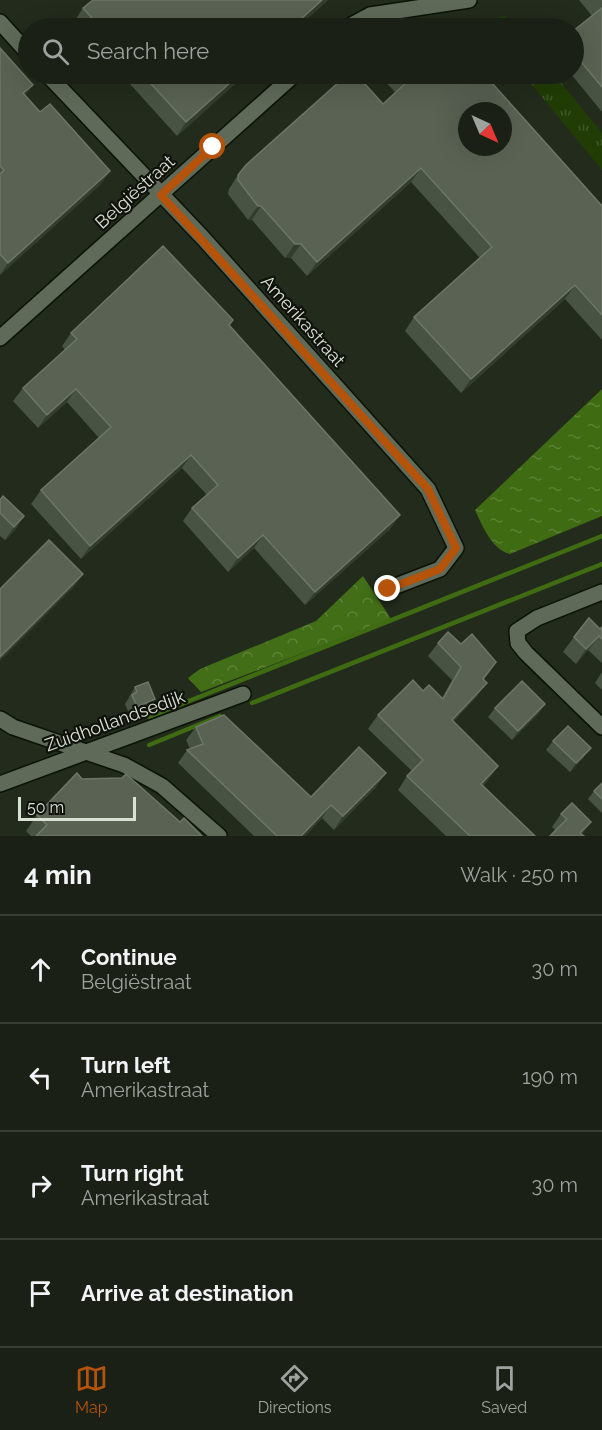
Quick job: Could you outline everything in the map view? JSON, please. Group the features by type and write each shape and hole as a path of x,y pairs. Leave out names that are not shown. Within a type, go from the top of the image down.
{"street":[{"path":"364,18 370,15 469,0"},
{"path":"0,21 18,42"},
{"name":"Amerikastraat","path":"56,84 161,195 428,489 456,548 440,569 388,589"},
{"name":"Belgiëstraat","path":"0,338 284,84"},
{"path":"602,592 537,618 518,631 518,643 526,653 602,727"},
{"name":"Zuidhollandsedijk","path":"0,784 243,694"},
{"path":"0,719 13,726 124,765 162,786 219,836"}],"green space":[{"path":"531,84 562,84 602,133 602,170"},
{"path":"363,576 391,619 201,692 188,678 200,669 316,621"}],"water":[{"path":"602,389 602,516 510,554 504,552 488,536 475,510"}],"building":[{"path":"93,0 322,0 302,18 92,18 83,8"},
{"path":"602,8 602,87 584,65 584,22"},
{"path":"0,48 18,68 18,84 33,85 23,93 40,112 50,104 110,171 8,263 0,254 0,174 4,170 0,166"},
{"path":"151,84 229,84 186,122"},
{"path":"337,84 365,84 383,104 405,84 493,84 509,102 458,102 458,156 512,156 512,105 602,206 602,315 575,285 471,379 414,317 492,247 421,168 317,262 301,244 295,244 261,206 258,206 238,180 238,175 246,165"},
{"path":"163,246 233,320 229,325 400,515 315,592 263,535 238,558 192,508 218,485 191,455 90,546 41,490 111,427 76,389 47,415 23,388 77,339 71,333"},
{"path":"3,496 24,516 14,527 0,513 0,500"},
{"path":"49,540 83,574 0,657 0,589"},
{"path":"589,618 600,629 602,627 602,639 599,636 586,649 574,637"},
{"path":"448,632 461,644 472,634 496,662 483,679 487,683 452,720 498,766 481,784 535,836 470,836 407,776 423,760 378,715 413,680 423,691 429,685 443,699 461,667 438,643"},
{"path":"522,681 545,704 518,731 495,708"},
{"path":"148,682 155,699 137,707 132,695 137,692 135,687"},
{"path":"224,715 311,797 359,747 386,773 343,816 331,805 301,836 277,836 187,750 203,744 196,727"},
{"path":"568,726 591,748 576,763 553,741"},
{"path":"77,773 82,779 122,778 126,774 180,822 184,818 202,836 36,836 47,825 37,815"},
{"path":"602,783 602,799 594,791"},
{"path":"572,803 591,822 580,833 584,836 550,836 567,819 561,814"}],"waterway":[{"path":"149,717 602,536"},
{"path":"252,703 602,564"},
{"path":"149,745 220,716"}],"route":[{"path":"213,147 161,195 203,238 428,489 456,548 440,569 388,589"}]}
